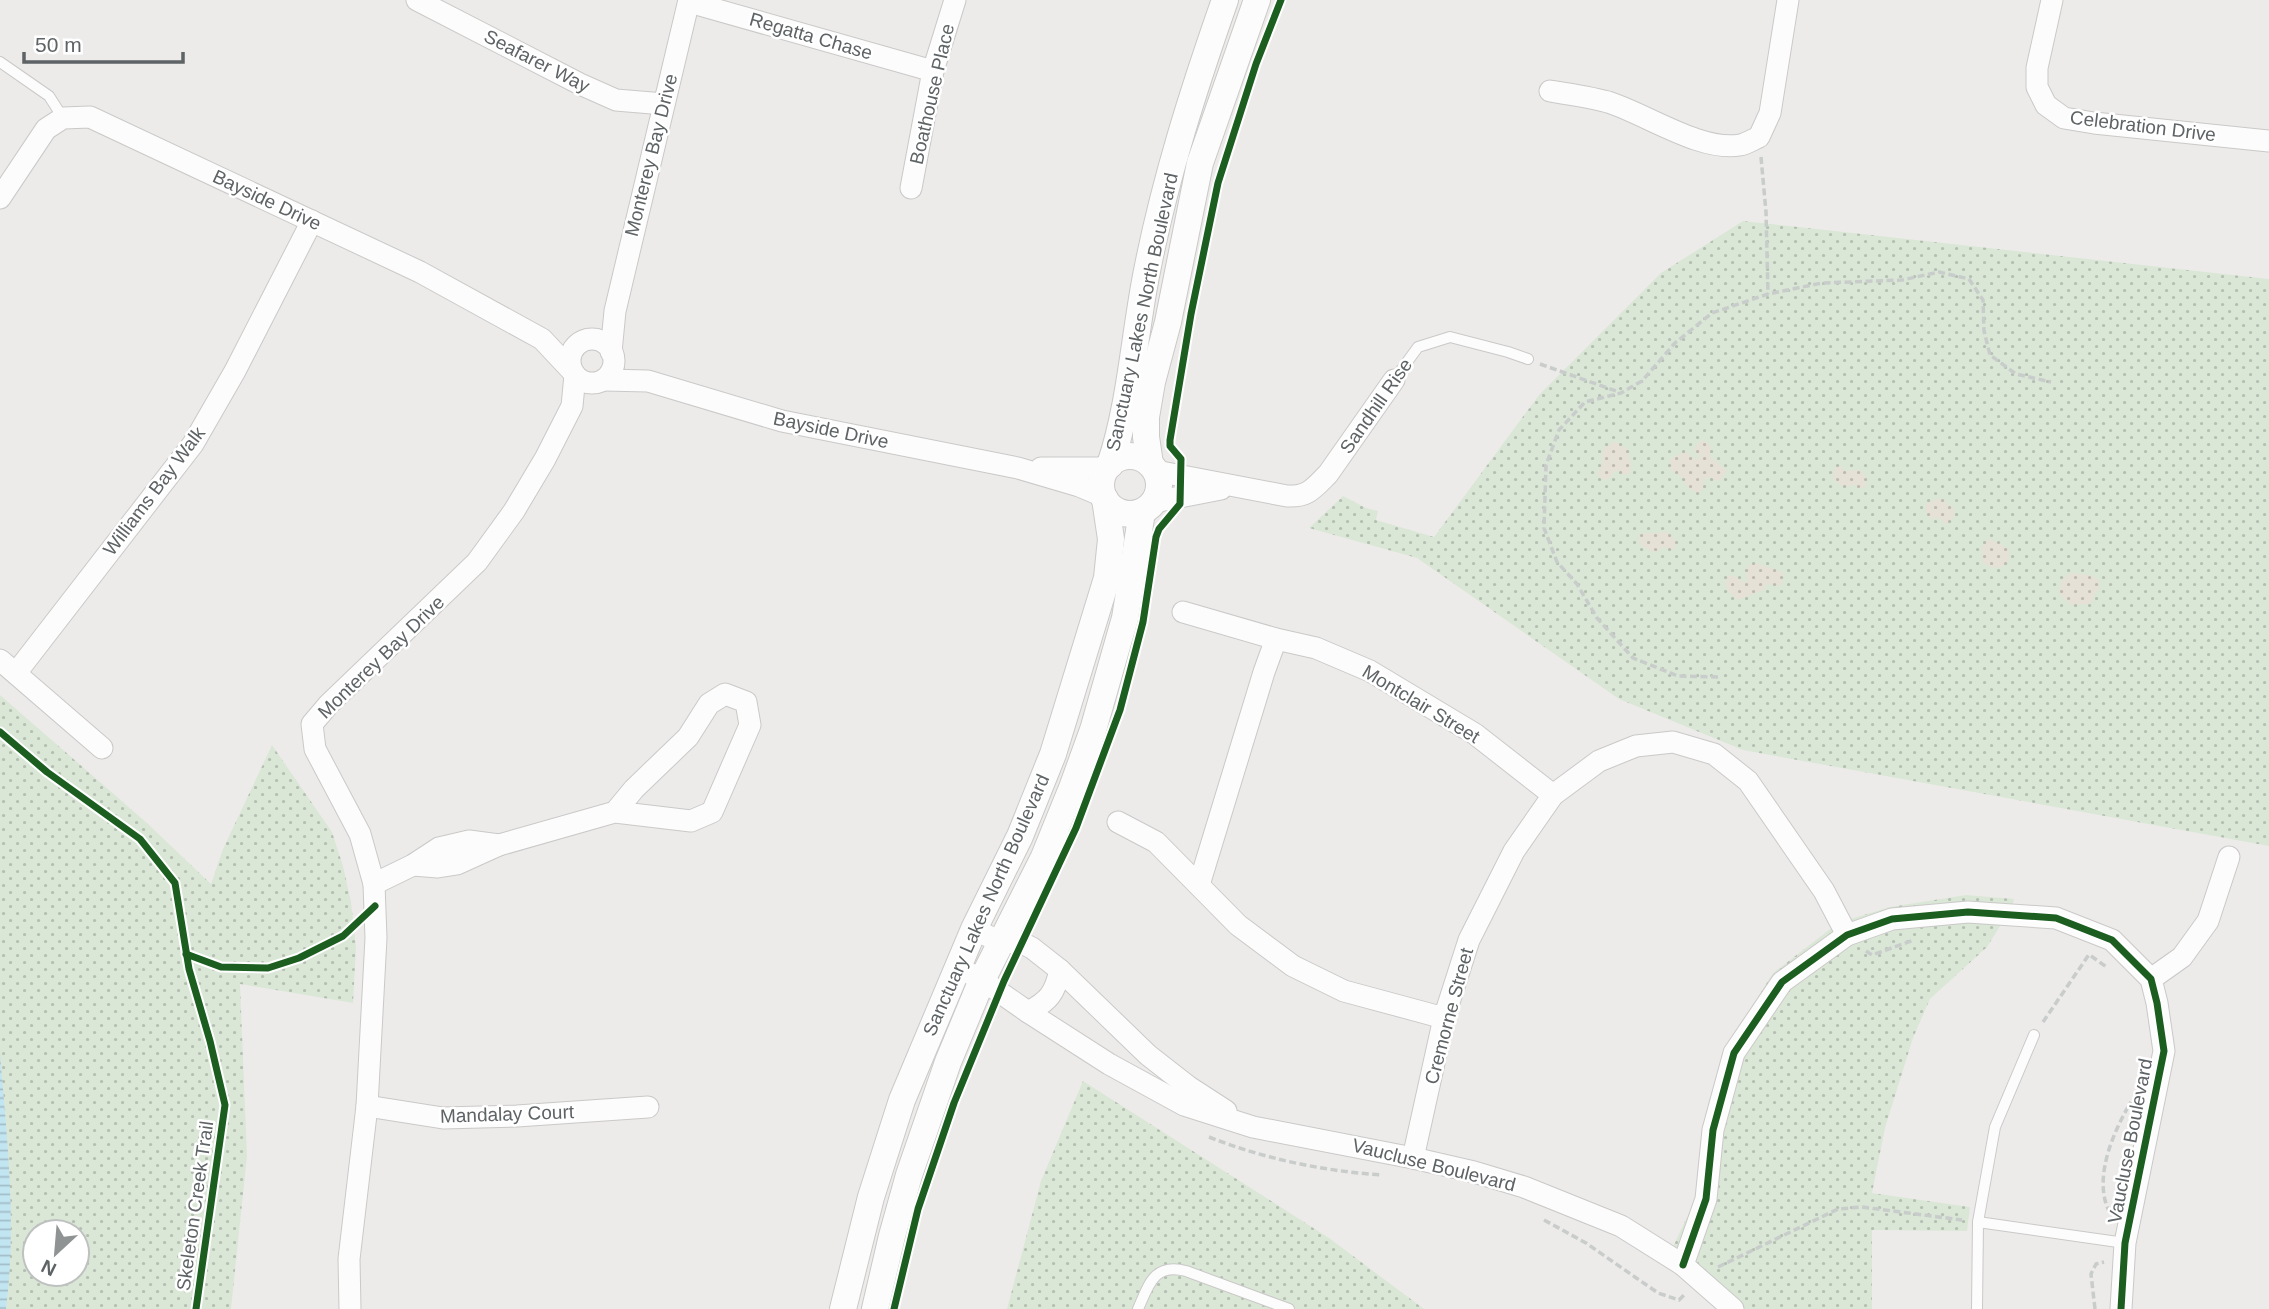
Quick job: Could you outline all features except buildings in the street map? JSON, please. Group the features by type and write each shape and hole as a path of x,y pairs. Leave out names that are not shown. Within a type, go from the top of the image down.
{"street":[{"name":"Seafarer Way","path":"417,0 616,100 664,104"},
{"name":"Boathouse Place","path":"911,188 933,71 955,0"},
{"name":"Sanctuary Lakes North Boulevard","path":"1108,466 1120,435 1146,276 1163,197 1186,115 1225,0"},
{"name":"Sanctuary Lakes North Boulevard","path":"1153,467 1146,437 1146,417 1200,163 1258,0"},
{"path":"1550,90 1606,102 1714,144 1741,146 1759,136 1770,113 1788,0"},
{"name":"Celebration Drive","path":"2052,0 2037,68 2037,87 2046,105 2064,118 2269,141"},
{"name":"Monterey Bay Drive","path":"612,354 615,311 689,1"},
{"name":"Regatta Chase","path":"689,1 933,71"},
{"name":"Bayside Drive","path":"63,118 90,117 420,272 542,338 574,373"},
{"path":"0,198 46,129 63,118"},
{"name":"Williams Bay Walk","path":"102,748 8,667 193,444 235,371 312,221"},
{"path":"584,341 601,341 612,354 612,369 602,381 586,383 574,373 570,358 576,346 615,311"},
{"name":"Bayside Drive","path":"542,338 584,341"},
{"name":"Bayside Drive","path":"612,354 648,381"},
{"name":"Monterey Bay Drive","path":"572,406 574,373"},
{"name":"Sandhill Rise","path":"1153,467 1234,486 1287,496 1302,496 1328,474 1394,380"},
{"name":"Monterey Bay Drive","path":"350,1309 349,1259 367,1106 376,938 374,884 360,834 315,749 312,724 329,704 477,562 526,490 572,406 602,381"},
{"name":"Bayside Drive","path":"602,381 648,381 782,421 1018,468 1079,486 1104,498"},
{"path":"1134,456 1153,467 1159,486 1148,507 1125,514 1110,506 1104,498 1101,486 1108,466 1117,460 1134,456"},
{"name":"Bayside Drive","path":"1018,468 1108,466"},
{"name":"Sandhill Rise","path":"1148,507 1234,486"},
{"name":"Sanctuary Lakes North Boulevard","path":"843,1309 886,1149 926,1039 1037,796 1053,754 1107,578 1111,531 1104,498"},
{"name":"Sanctuary Lakes North Boulevard","path":"875,1309 913,1163 948,1062 982,980 1044,857 1093,730 1125,618 1148,507"},
{"name":"Montclair Street","path":"1183,612 1317,648 1370,671 1475,734 1553,794"},
{"path":"1199,885 1276,639"},
{"path":"374,884 413,865 438,867 457,864 499,845 615,812 691,821 712,812 750,725 746,702 724,694 709,704 688,737 634,789 615,812"},
{"name":"Cremorne Street","path":"1413,1158 1444,1018 1469,940 1514,851 1553,794 1599,761 1636,746 1673,743 1714,754 1748,781 1824,891 1853,941"},
{"path":"1118,822 1156,842 1238,925 1293,967 1344,991 1444,1018"},
{"path":"1690,1271 1706,1199 1713,1130 1734,1053 1782,982 1892,919 1968,912 2056,918 2112,940 2151,979 2182,957 2208,921 2229,858"},
{"name":"Vaucluse Boulevard","path":"974,929 1000,942 1022,943 1060,970 1148,1055 1189,1087 1253,1127"},
{"name":"Vaucluse Boulevard","path":"957,968 982,980 1028,1013 1109,1063 1184,1105 1253,1127 1413,1158 1524,1187 1622,1226 1690,1271 1733,1309"},
{"path":"1028,1013 1044,1004 1056,987 1060,970"},
{"name":"Vaucluse Boulevard","path":"2121,1309 2126,1243 2164,1051 2151,979"},
{"name":"Mandalay Court","path":"367,1106 443,1118 648,1107"}],"lane":[{"path":"0,62 49,96 63,118"},
{"name":"Sandhill Rise","path":"1394,380 1418,347 1450,337 1528,359"},
{"path":"1977,1309 1978,1222 1995,1127 2034,1035"},
{"name":"Vaucluse Boulevard","path":"1978,1222 2126,1243"},
{"path":"1138,1309 1153,1278 1161,1271 1170,1269 1186,1271 1289,1309"}],"path":[{"path":"1759,136 1766,212 1768,294"},
{"path":"1718,677 1678,676 1633,657 1597,618 1577,584 1557,562 1544,528 1546,466 1559,430 1586,402 1620,393 1642,381 1675,343 1712,313 1768,294 1822,283 1902,280 1939,272 1969,279 1983,300 1984,331 1990,355 2016,374 2051,382"},
{"path":"1528,359 1620,393"},
{"path":"2034,1035 2101,936"},
{"path":"1853,941 1872,955 1923,937"},
{"path":"2080,949 2110,970"},
{"path":"2116,1221 2103,1196 2105,1167 2118,1123 2133,1098"},
{"path":"1206,1136 1286,1161 1342,1172 1390,1176"},
{"path":"1537,1216 1586,1243 1658,1293 1679,1300 1692,1287 1690,1271 1838,1209 1862,1207 1978,1222"},
{"path":"2095,1309 2091,1274 2096,1264 2109,1260"}],"green space":[{"path":"1743,221 2269,279 2269,846 1743,750 1619,699 1417,558 1309,528 1343,496 1378,511 1376,520 1434,537 1539,395 1661,273"},
{"path":"0,695 147,823 211,884 223,849 272,745 332,832 351,902 356,947 353,1003 240,984 247,1156 231,1309 0,1309"},
{"path":"1966,895 2014,899 2012,907 1987,947 1930,999 1913,1038 1885,1128 1872,1193 1970,1207 1967,1231 1872,1230 1872,1309 1733,1309 1670,1253 1697,1196 1725,1049 1773,973 1838,923 1890,907"},
{"path":"1083,1081 1329,1238 1424,1309 1007,1309 1041,1181"}],"sand":[{"path":"1615,441 1628,450 1630,473 1623,475 1615,471 1610,478 1603,480 1597,474 1603,462 1603,449"},
{"path":"1700,441 1711,446 1710,456 1727,471 1721,480 1708,477 1703,481 1704,487 1698,494 1670,469 1670,459 1686,451 1696,460 1700,456 1693,450"},
{"path":"1837,466 1846,471 1860,470 1866,477 1865,487 1860,489 1853,484 1842,486 1833,479"},
{"path":"1942,499 1954,509 1954,518 1945,525 1940,518 1933,519 1927,514 1926,504"},
{"path":"1665,531 1677,543 1673,550 1663,547 1655,553 1640,545 1639,535"},
{"path":"1988,539 2009,550 2006,564 1998,568 1983,562 1982,547"},
{"path":"1756,563 1783,573 1782,583 1779,586 1767,584 1763,590 1738,600 1728,589 1728,575 1747,582 1748,565"},
{"path":"2071,573 2090,575 2099,580 2099,590 2089,604 2071,605 2059,593 2062,579"}],"water":[{"path":"0,1054 11,1213 6,1309 0,1309"}],"cycle path":[{"path":"894,1309 918,1209 954,1103 1004,981 1076,828 1120,710 1143,622 1156,537 1159,529 1180,504 1181,459 1170,446 1170,440 1191,314 1218,183 1256,64 1281,0"},
{"name":"Skeleton Creek Trail","path":"0,732 47,772 140,839 175,883 189,969 225,1105 196,1309"},
{"path":"186,954 221,967 268,968 299,958 343,936 375,906"},
{"path":"1683,1265 1706,1199 1713,1130 1734,1053 1782,982 1847,935 1892,919 1968,912 2056,918 2112,940 2151,979 2157,1003 2164,1051 2125,1243 2121,1309"}]}
